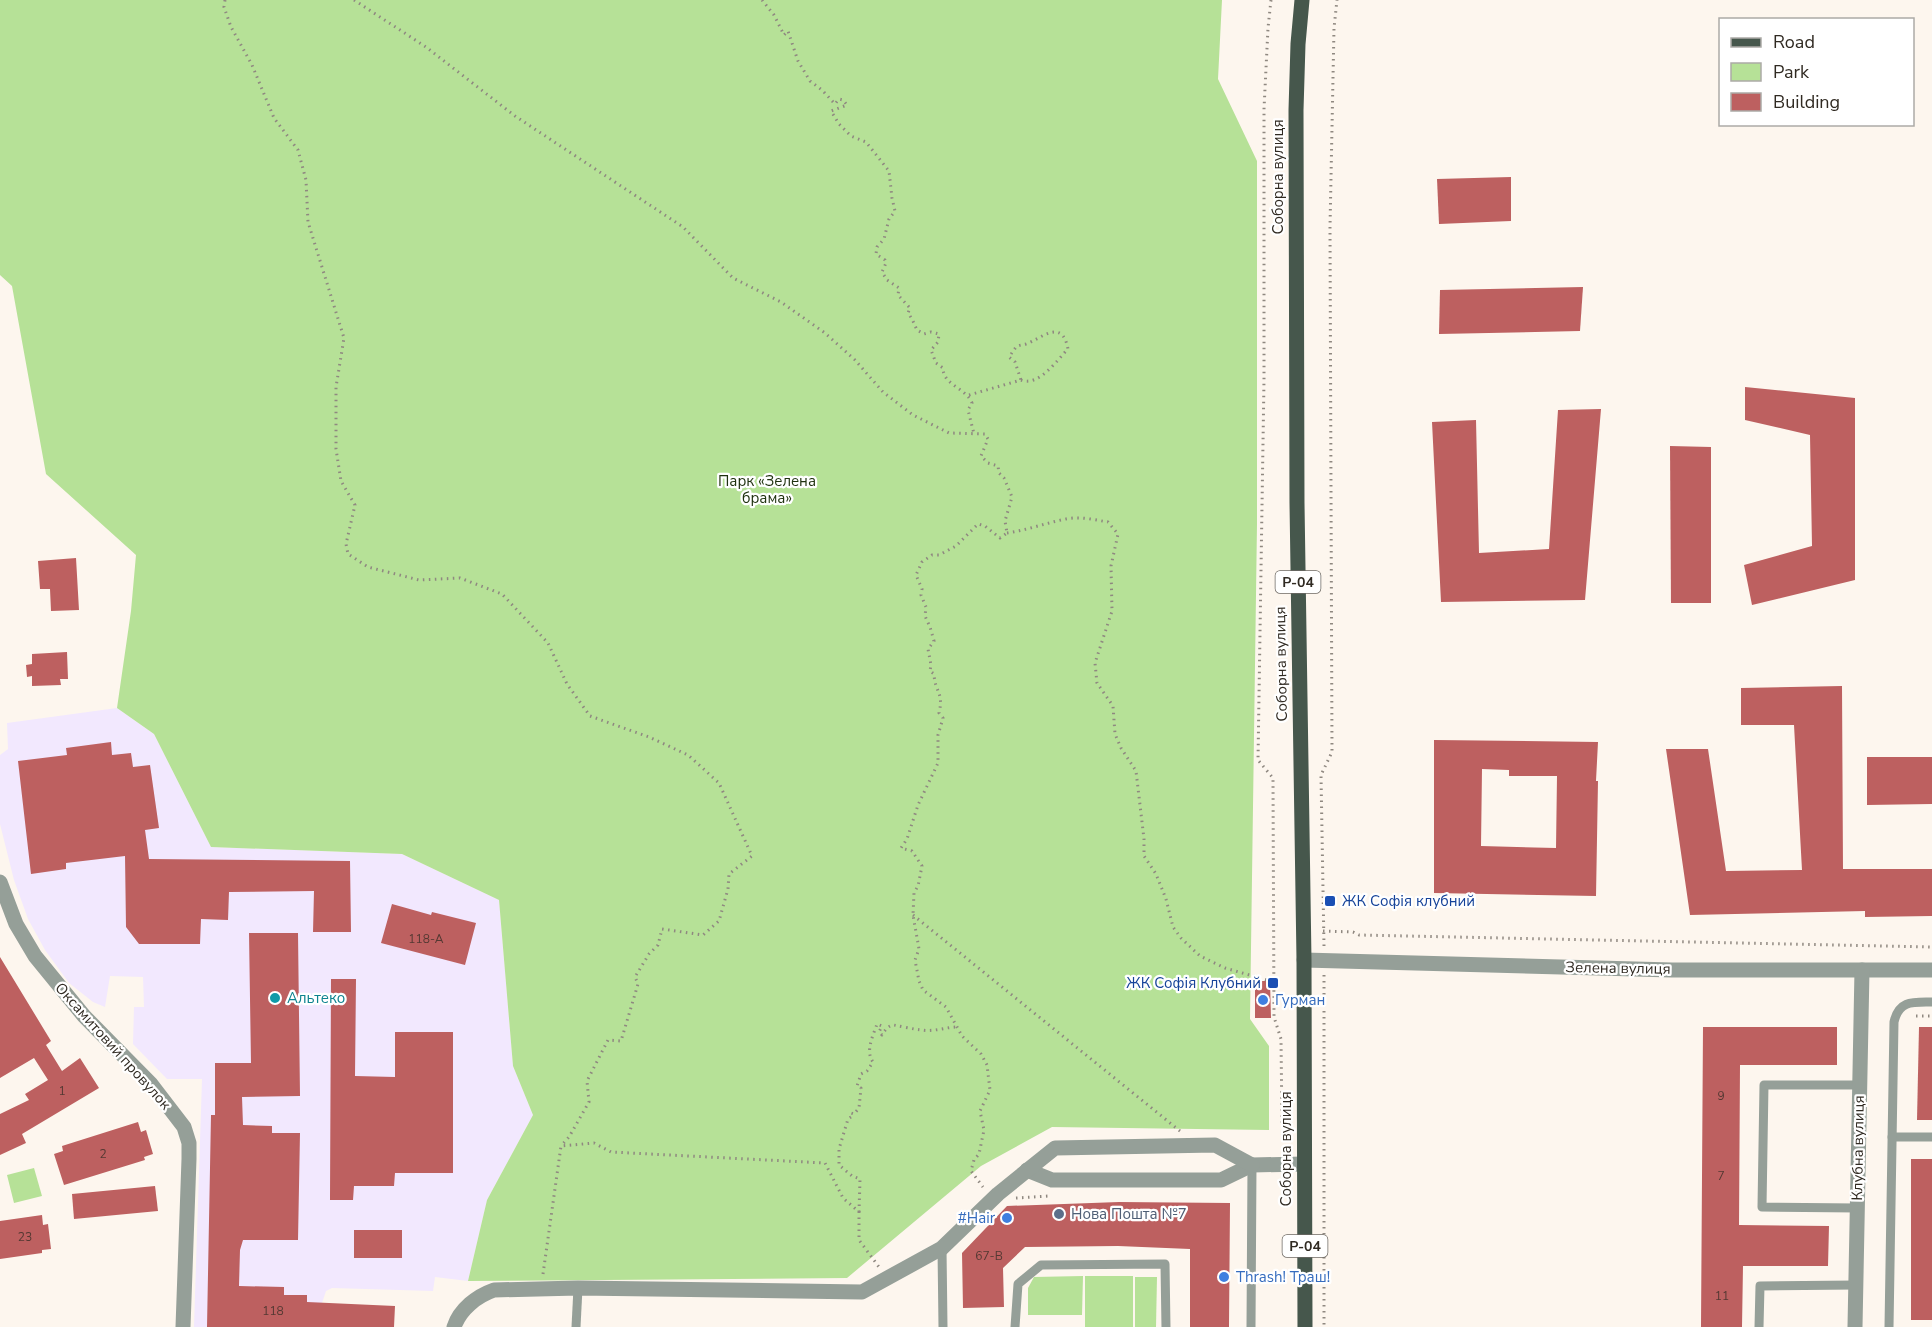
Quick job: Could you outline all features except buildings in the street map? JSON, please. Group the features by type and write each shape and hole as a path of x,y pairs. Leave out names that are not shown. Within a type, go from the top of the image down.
{"main road":[{"name":"Соборна вулиця","path":"1302,0 1298,44 1296,122 1297,503 1304,960 1305,1327"}],"street":[{"name":"Оксамитовий провулок","path":"0,882 16,924 35,956 84,1016 151,1084 184,1127 189,1143 189,1159 183,1327"},
{"name":"Зелена вулиця","path":"1304,960 1672,970 1932,970"},
{"name":"Клубна вулиця","path":"1855,1327 1862,970"},
{"path":"454,1327 457,1318 469,1304 483,1294 494,1290 578,1288 862,1292 942,1248 998,1194 1055,1148 1215,1144 1252,1165"},
{"path":"1027,1170 1052,1180 1221,1180 1252,1165 1304,1164"}],"lane":[{"path":"1889,1327 1894,1022 1896,1013 1904,1005 1914,1002 1932,1002"},
{"path":"1857,1209 1762,1207 1764,1085 1860,1085"},
{"path":"1892,1137 1932,1137"},
{"path":"1251,1327 1252,1165"},
{"path":"942,1248 944,1327"},
{"path":"1015,1327 1018,1284 1041,1265 1165,1264 1166,1327"},
{"path":"1759,1327 1760,1286 1856,1285"},
{"path":"576,1327 578,1288"}],"path":[{"path":"225,0 224,7 231,27 252,65 274,118 298,150 306,180 308,222 344,338 336,387 336,449 341,481 355,505 346,544 348,554 368,567 419,580 460,578 502,594 548,643 567,684 590,717 649,737 688,755 719,783 752,855 729,874 728,889 719,921 703,935 662,929 658,945 635,976 638,984 621,1041 608,1040 587,1081 589,1101 569,1137 561,1146 541,1289"},
{"path":"354,0 426,47 515,116 683,227 733,278 781,302 825,333 855,360 883,392 912,415 949,433 986,434 988,439 981,456 988,463 998,465 999,473 1004,478 1012,497 1005,520 1007,533"},
{"path":"762,0 774,15 784,35 788,31 798,62 810,81 822,90 835,105 839,99 847,105 831,111 839,124 851,136 866,142 889,171 896,211 889,219 884,239 876,254 885,260 882,272 887,280 898,288 898,295 910,308 908,313 917,330 924,334 931,332 939,334 938,342 931,350 936,363 943,368 943,373 949,382 969,395 972,403 968,410 974,434"},
{"path":"1271,0 1264,109 1264,368 1258,760 1273,778 1274,1017 1281,1039 1282,1125"},
{"path":"1324,946 1321,775 1332,752 1330,227 1334,28 1337,0"},
{"path":"969,395 1021,380 1032,381 1052,369 1054,363 1068,350 1064,338 1058,333 1046,332 1027,344 1016,347 1009,357 1015,362 1021,380"},
{"path":"998,1194 982,1186 971,1171 974,1160 979,1154 984,1130 980,1111 990,1090 987,1065 981,1054 962,1036 946,1008 923,990 919,981 915,960 919,949 913,915 914,894 922,866 912,851 901,848 907,839 918,805 938,763 938,735 943,718 939,713 943,700 934,682 934,674 930,671 928,649 934,641 925,616 926,608 921,595 922,589 916,574 922,562 932,555 939,555 956,546 978,525 984,526 1000,537 1007,533 1024,531 1068,519 1108,522 1118,534 1111,566 1112,611 1095,663 1097,683 1113,706 1115,734 1136,771 1144,856 1156,874 1166,899 1173,927 1181,938 1200,956 1225,968 1274,981"},
{"path":"913,915 1198,1145"},
{"path":"1323,931 1353,932 1359,935 1932,947"},
{"path":"1324,985 1324,1327"},
{"path":"1908,1016 1932,1016"},
{"path":"888,1278 859,1240 860,1179 852,1176 839,1165 839,1149 848,1119 851,1113 854,1114 859,1108 861,1088 857,1086 861,1074 867,1071 873,1062 869,1057 870,1044 877,1024 882,1026 879,1032 882,1035 892,1025 898,1025 903,1029 924,1031 957,1027"},
{"path":"561,1146 594,1143 610,1152 825,1163 843,1198 859,1212"},
{"path":"1014,1198 1057,1195"}],"shaded area":[{"path":"117,708 154,734 211,847 402,854 499,900 513,1066 533,1115 487,1200 468,1281 435,1277 433,1291 332,1288 326,1291 322,1303 321,1327 194,1327 202,1079 167,1079 133,1044 134,1007 144,1007 143,977 110,976 105,1007 93,1002 69,983 45,950 28,919 14,880 0,824 0,755 8,749 7,723"}],"green space":[{"name":"Парк «Зелена брама»","path":"0,0 1222,0 1218,79 1257,161 1257,524 1250,1019 1269,1046 1269,1130 1052,1127 981,1166 847,1278 468,1281 487,1200 533,1115 513,1066 499,900 402,854 211,847 154,734 117,708 131,611 136,555 46,474 12,286 0,275"},
{"path":"34,1168 42,1196 14,1203 7,1175"},
{"path":"1083,1276 1082,1315 1028,1315 1028,1288 1034,1277"},
{"path":"1085,1276 1133,1276 1133,1327 1085,1327"},
{"path":"1135,1277 1157,1277 1156,1327 1135,1327"}],"place":[{"name":"ЖК Софія клубний","path":"1330,901"},
{"name":"ЖК Софія Клубний","path":"1273,983"},
{"name":"Альтеко","path":"275,998"},
{"name":"Гурман","path":"1263,1000"},
{"name":"Нова Пошта №7","path":"1059,1214"},
{"name":"#Hair","path":"1007,1218"},
{"name":"Thrash! Траш!","path":"1224,1277"}]}
